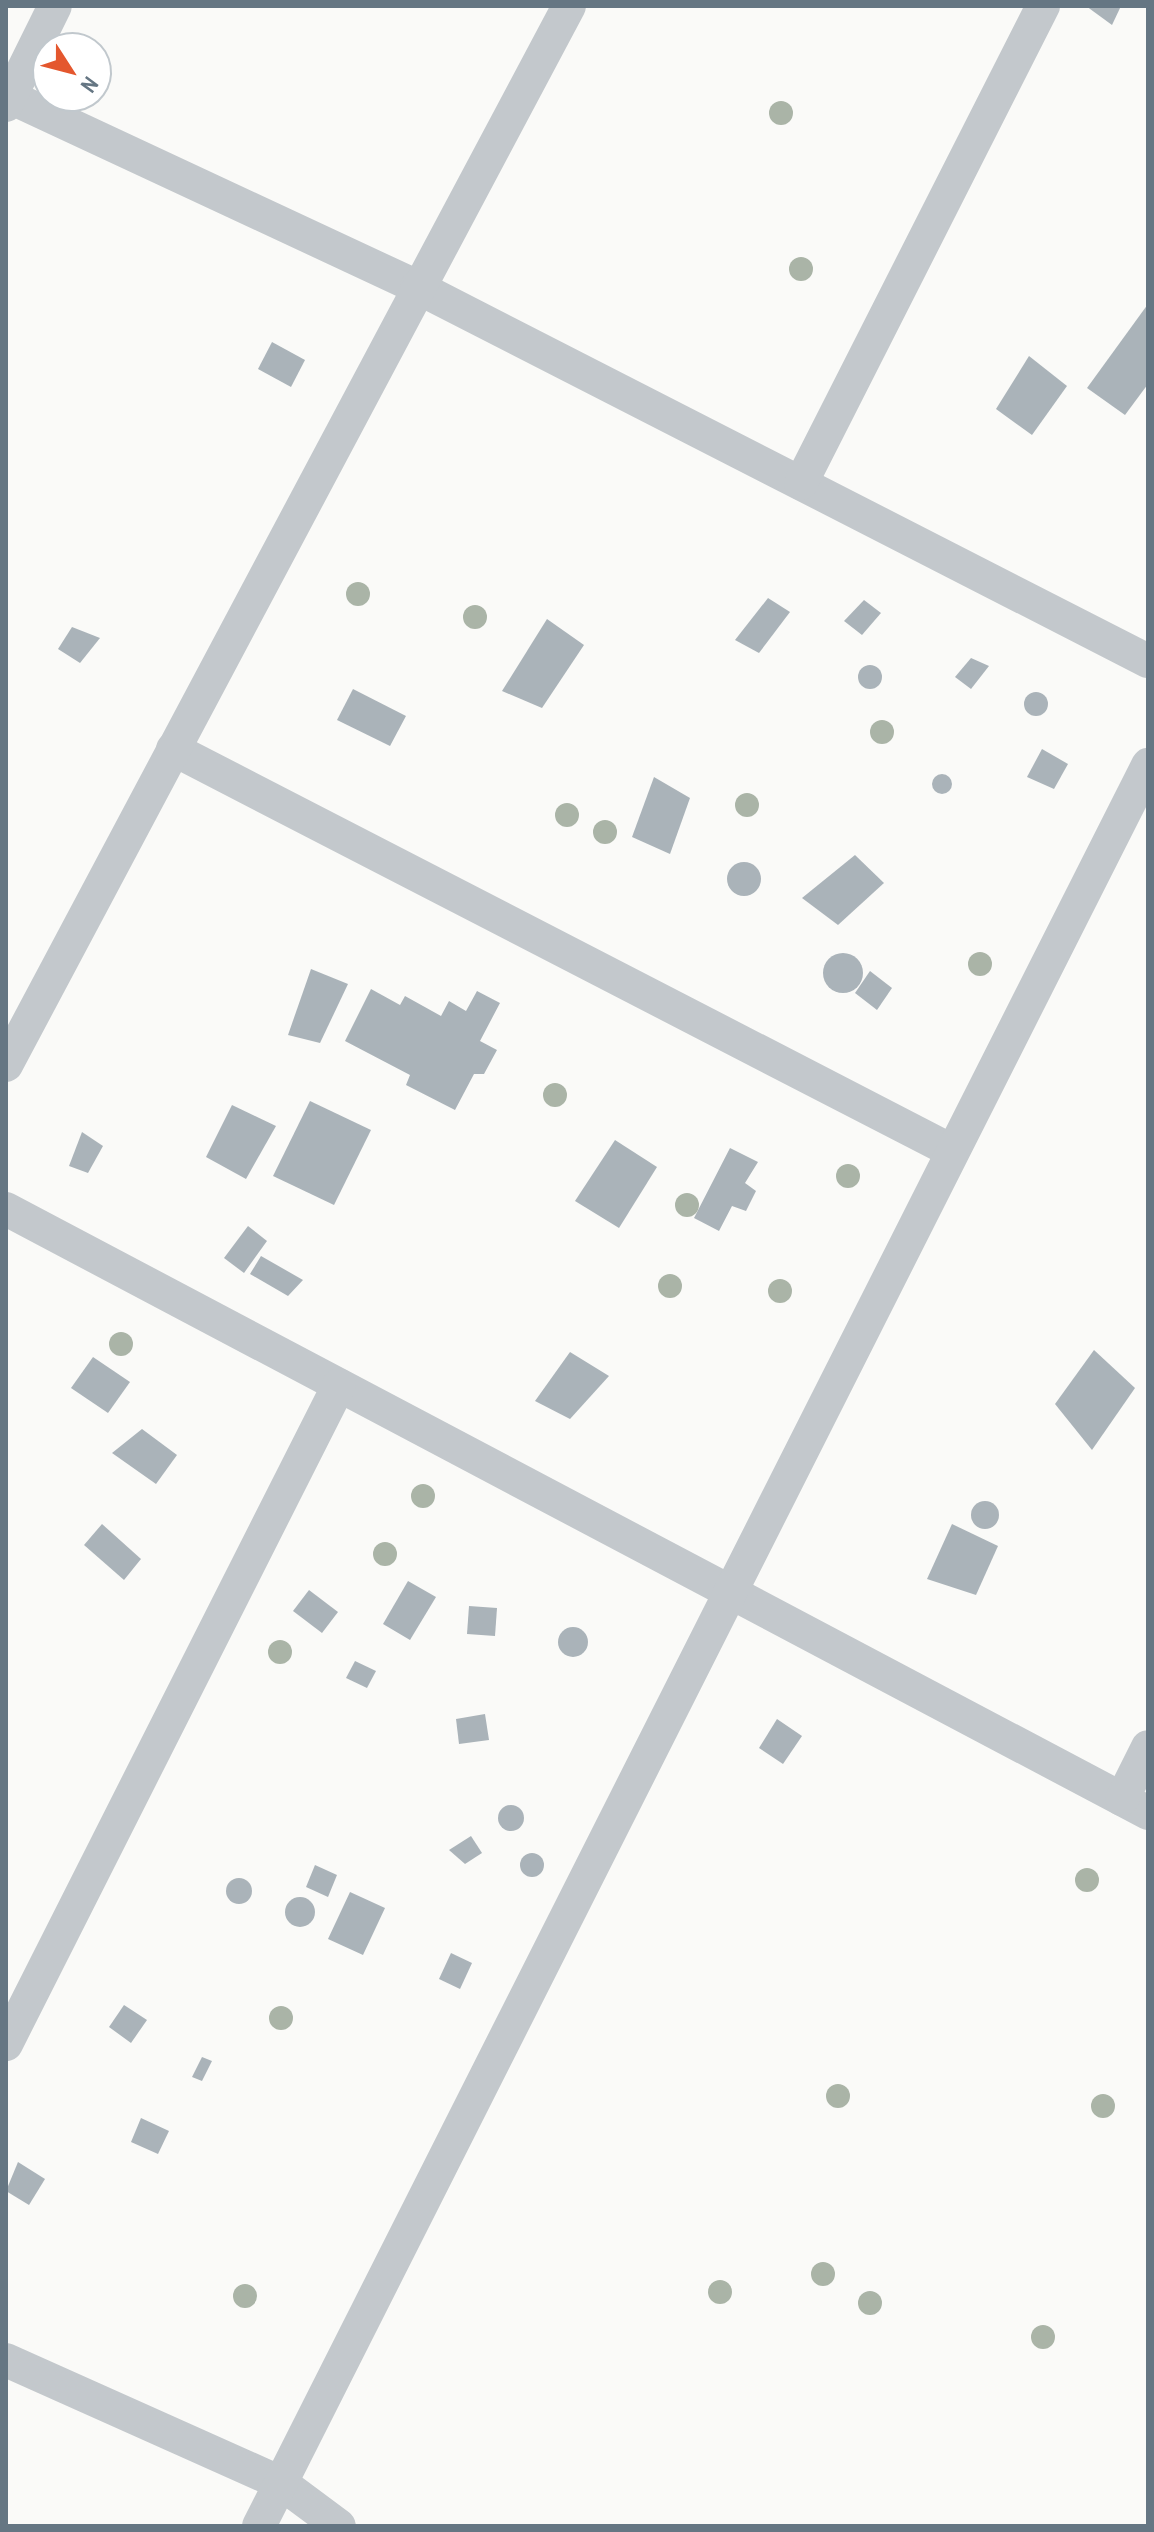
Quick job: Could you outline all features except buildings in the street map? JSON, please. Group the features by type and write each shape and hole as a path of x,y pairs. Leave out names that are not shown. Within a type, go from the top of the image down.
{"street":[{"path":"55,6 8,101 417,287 1148,661"},
{"path":"6,1065 569,6"},
{"path":"801,483 1043,6"},
{"path":"173,749 952,1151"},
{"path":"259,2526 1148,765"},
{"path":"6,1209 1135,1806 1148,1747"},
{"path":"6,2044 339,1385"},
{"path":"6,2360 281,2483 339,2526"}]}
